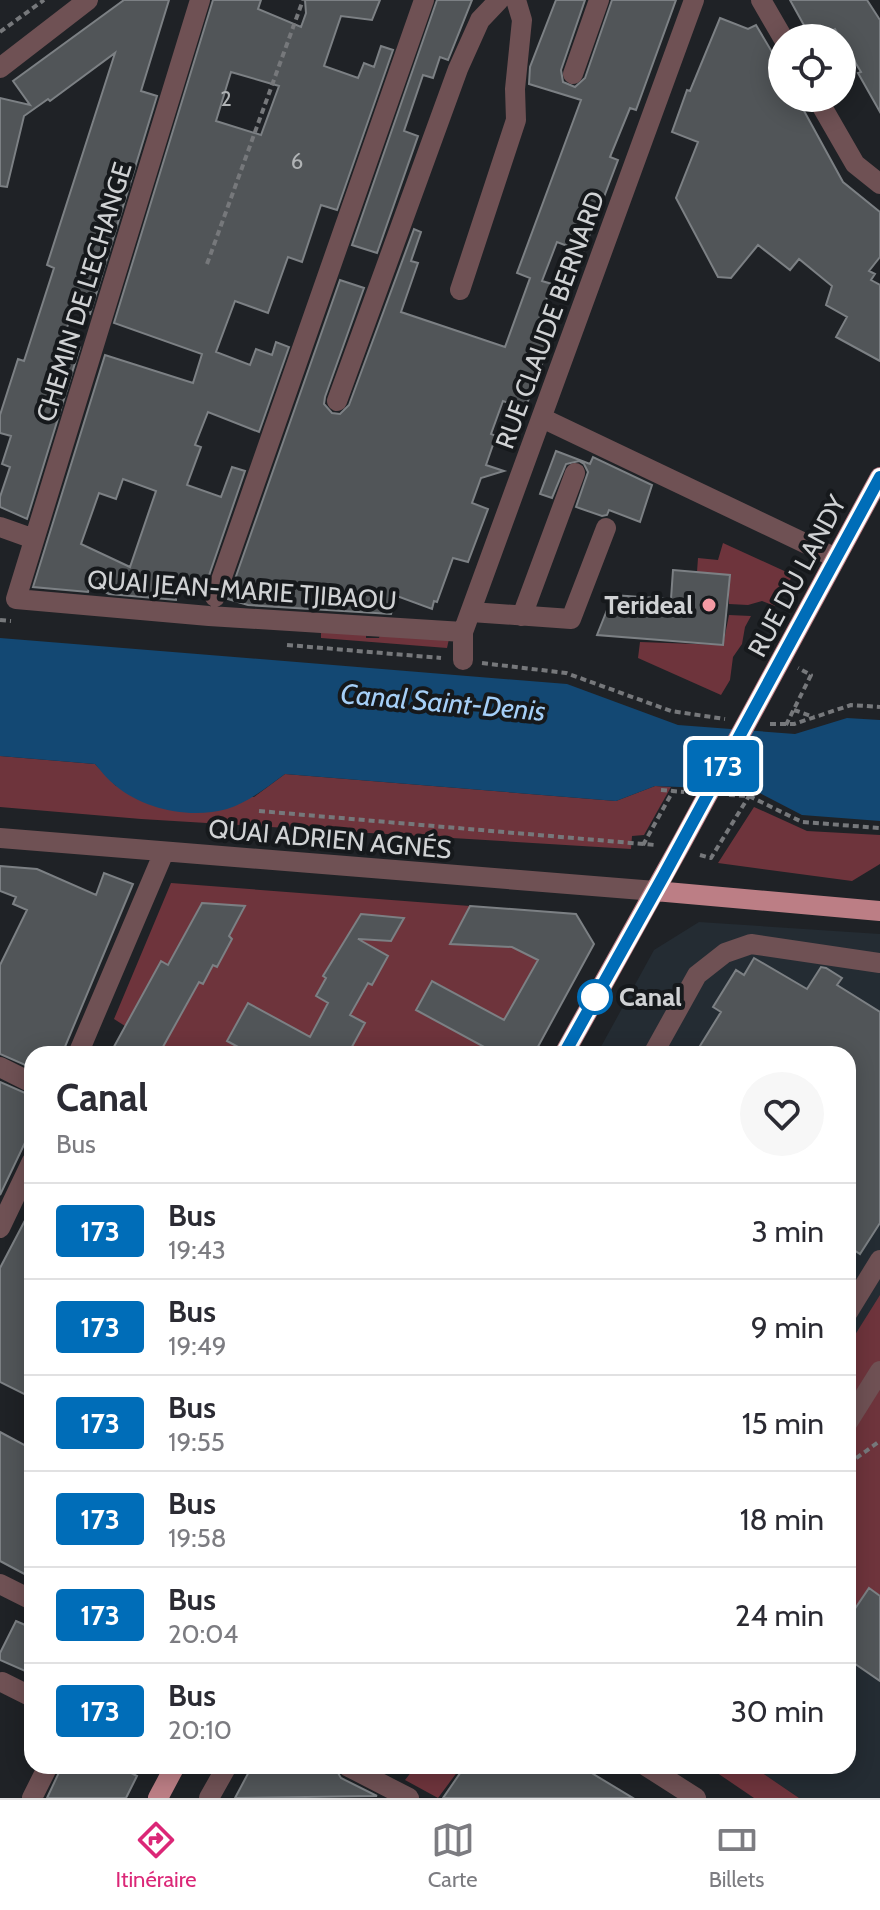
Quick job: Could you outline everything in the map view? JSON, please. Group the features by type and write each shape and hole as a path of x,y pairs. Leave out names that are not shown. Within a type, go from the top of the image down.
{"main road":[{"name":"RUE DU LANDY","path":"655,891 880,477"},
{"path":"568,1046 655,891 880,911"},
{"path":"158,1798 171,1774"}],"street":[{"path":"0,68 88,0"},
{"name":"CHEMIN DE L'ECHANGE","path":"16,599 200,0"},
{"path":"215,597 424,0"},
{"path":"337,401 458,69 480,20 499,0"},
{"path":"460,290 516,120 515,89 522,20 516,0"},
{"path":"573,74 599,0"},
{"name":"RUE CLAUDE BERNARD","path":"463,660 467,622 694,0"},
{"path":"761,0 775,24"},
{"path":"825,112 855,164 880,184"},
{"path":"542,418 836,558"},
{"path":"522,616 575,473"},
{"path":"0,527 34,539"},
{"name":"QUAI JEAN-MARIE TJIBAOU","path":"16,599 209,616 467,622 522,616 571,619 606,528"},
{"name":"QUAI ADRIEN AGNÉS","path":"0,838 655,891"},
{"path":"81,1046 164,852"},
{"path":"657,1046 697,975 725,953 751,944 880,963"},
{"path":"0,1067 24,1079"},
{"path":"0,1228 24,1198"},
{"path":"856,1299 880,1260"},
{"path":"856,1409 880,1371"},
{"path":"0,1584 24,1596"},
{"path":"2,1682 24,1693"},
{"path":"32,1798 44,1774"},
{"path":"209,1798 222,1774"},
{"path":"362,1774 409,1798"},
{"path":"658,1774 696,1798"}],"path":[{"path":"0,32 44,0"},
{"path":"207,264 303,0"},
{"path":"463,660 566,673 671,711 735,720"},
{"path":"786,725 811,675"},
{"path":"762,723 786,725 851,705 880,707"},
{"path":"794,710 815,717"},
{"path":"661,790 688,792"},
{"path":"643,845 673,791"},
{"path":"719,794 749,796 802,822 880,828"},
{"path":"700,855 711,858 749,796"},
{"path":"259,811 660,845"},
{"path":"856,1458 880,1441"}],"shaded area":[{"path":"723,543 793,575 775,606 762,601 748,605 729,604 729,575 697,572 698,558 718,560"},
{"path":"729,615 751,616 742,644 733,657 730,680 721,695 638,658 640,642 723,645"},
{"path":"321,629 366,633 366,638 379,638 381,632 449,639 447,648 321,638"},
{"path":"0,756 95,764 116,786 254,797 285,774 616,801 655,786 671,787 644,835 632,836 631,849 141,819 0,807"},
{"path":"754,807 807,831 880,835 880,864 852,881 718,863"},
{"path":"171,883 470,906 451,943 512,947 538,960 504,1020 433,981 417,1009 482,1046 162,1046 195,979 203,984 213,965 217,967 245,907 203,903 169,965 161,962 125,1026 114,1019"},
{"path":"699,922 880,934 880,1798 799,1798 764,1774 856,1774 856,1046 601,1046 654,950"},
{"path":"880,1295 880,1595 869,1588 856,1607 856,1333"},
{"path":"410,1774 456,1774 438,1798 405,1780"},
{"path":"719,1774 764,1774 799,1798 754,1798"}],"water":[{"name":"Canal Saint-Denis","path":"0,638 567,684 678,725 795,734 847,718 880,720 880,821 802,815 754,790 655,786 616,801 285,774 250,798 227,809 199,813 169,810 128,794 110,781 95,764 0,756"}],"building":[{"path":"124,0 169,0 141,91 157,96 90,314 73,308 63,341 80,347 27,519 0,507 0,497 10,467 2,464 11,436 0,433 0,415 18,359 24,361 54,268 47,265 115,53 50,101 48,99 24,116 7,187 0,186 0,98 30,105 13,81"},
{"path":"213,0 261,0 258,9 301,27 306,13 305,0 380,0 372,20 341,16 324,66 358,78 364,63 374,67 381,46 393,50 337,210 321,205 302,262 288,257 268,313 235,301 216,352 250,365 256,349 272,355 276,342 289,347 259,432 208,412 195,445 201,447 187,485 221,497 232,467 245,471 204,590 177,581 176,600 109,594 90,585 88,592 33,587 105,355 193,383 202,354 114,323","holes":["231,72 279,86 261,135 216,121","123,479 156,491 130,567 81,544 99,493 116,499"]},
{"path":"437,0 472,0 448,60 440,57 433,78 423,75 404,131 418,136 377,253 352,245"},
{"path":"556,0 585,0 561,70 563,82 575,87 585,78 612,0 676,0 636,110 630,108 610,157 618,160 583,252 557,242 542,281 552,284 534,333 551,340 525,409 503,401 491,434 496,436 486,465 504,471 481,478 472,503 488,509 468,562 453,558 432,609 397,596 391,614 248,605 228,599 340,280 364,288 325,397 324,404 332,413 340,414 349,405 414,229 421,232 411,261 418,263 401,312 505,347 530,278 517,273 581,100 529,84 530,67"},
{"path":"790,0 867,0 880,20 880,112 858,73 861,72 856,64 856,24 803,24"},
{"path":"720,18 748,29 756,25 768,45 768,112 805,112 843,182 880,212 880,257 869,271 875,274 871,280 880,285 880,361 836,337 847,317 826,305 832,286 799,259 790,270 758,245 731,278 718,277 676,198 698,142 672,132 687,90 690,91"},
{"path":"556,451 590,464 593,457 652,485 640,522 609,510 607,515 602,516 576,507 588,472 579,461 566,464 552,498 540,494"},
{"path":"673,570 730,575 723,645 597,635 613,595 671,599"},
{"path":"0,866 37,869 96,895 104,873 133,884 65,1046 24,1046 24,1064 0,1054 0,965 27,910 13,904 16,897 0,891"},
{"path":"202,903 245,906 217,967 213,965 203,984 199,982 163,1046 114,1046 161,961 168,965"},
{"path":"470,906 576,914 594,944 538,1046 482,1046 416,1010 432,981 504,1020 538,960 512,947 450,944"},
{"path":"361,914 404,918 391,941 358,939 388,956 350,1015 365,1023 352,1046 236,1046 227,1041 248,1003 310,1037 328,1003 316,996 326,978 323,976"},
{"path":"754,958 807,989 821,967 826,968 842,978 837,985 880,1012 880,1223 860,1254 856,1251 856,1046 700,1046 721,1012 713,1007 736,970 744,975"},
{"path":"0,1082 24,1092 24,1145 0,1195"},
{"path":"24,1222 24,1394 0,1382 0,1268"},
{"path":"0,1432 24,1445 24,1574 0,1561"},
{"path":"869,1588 880,1596 880,1681 856,1664 856,1607"},
{"path":"16,1621 24,1624 24,1670 0,1660 0,1653"},
{"path":"58,1774 137,1776 126,1798 47,1798"},
{"path":"248,1774 339,1774 377,1796 235,1798"},
{"path":"460,1774 593,1774 633,1798 443,1798"}],"bus line":[{"name":"173","path":"568,1046 880,477"}],"place":[{"name":"Terideal","path":"709,605"},
{"name":"Canal","path":"595,997"}]}
